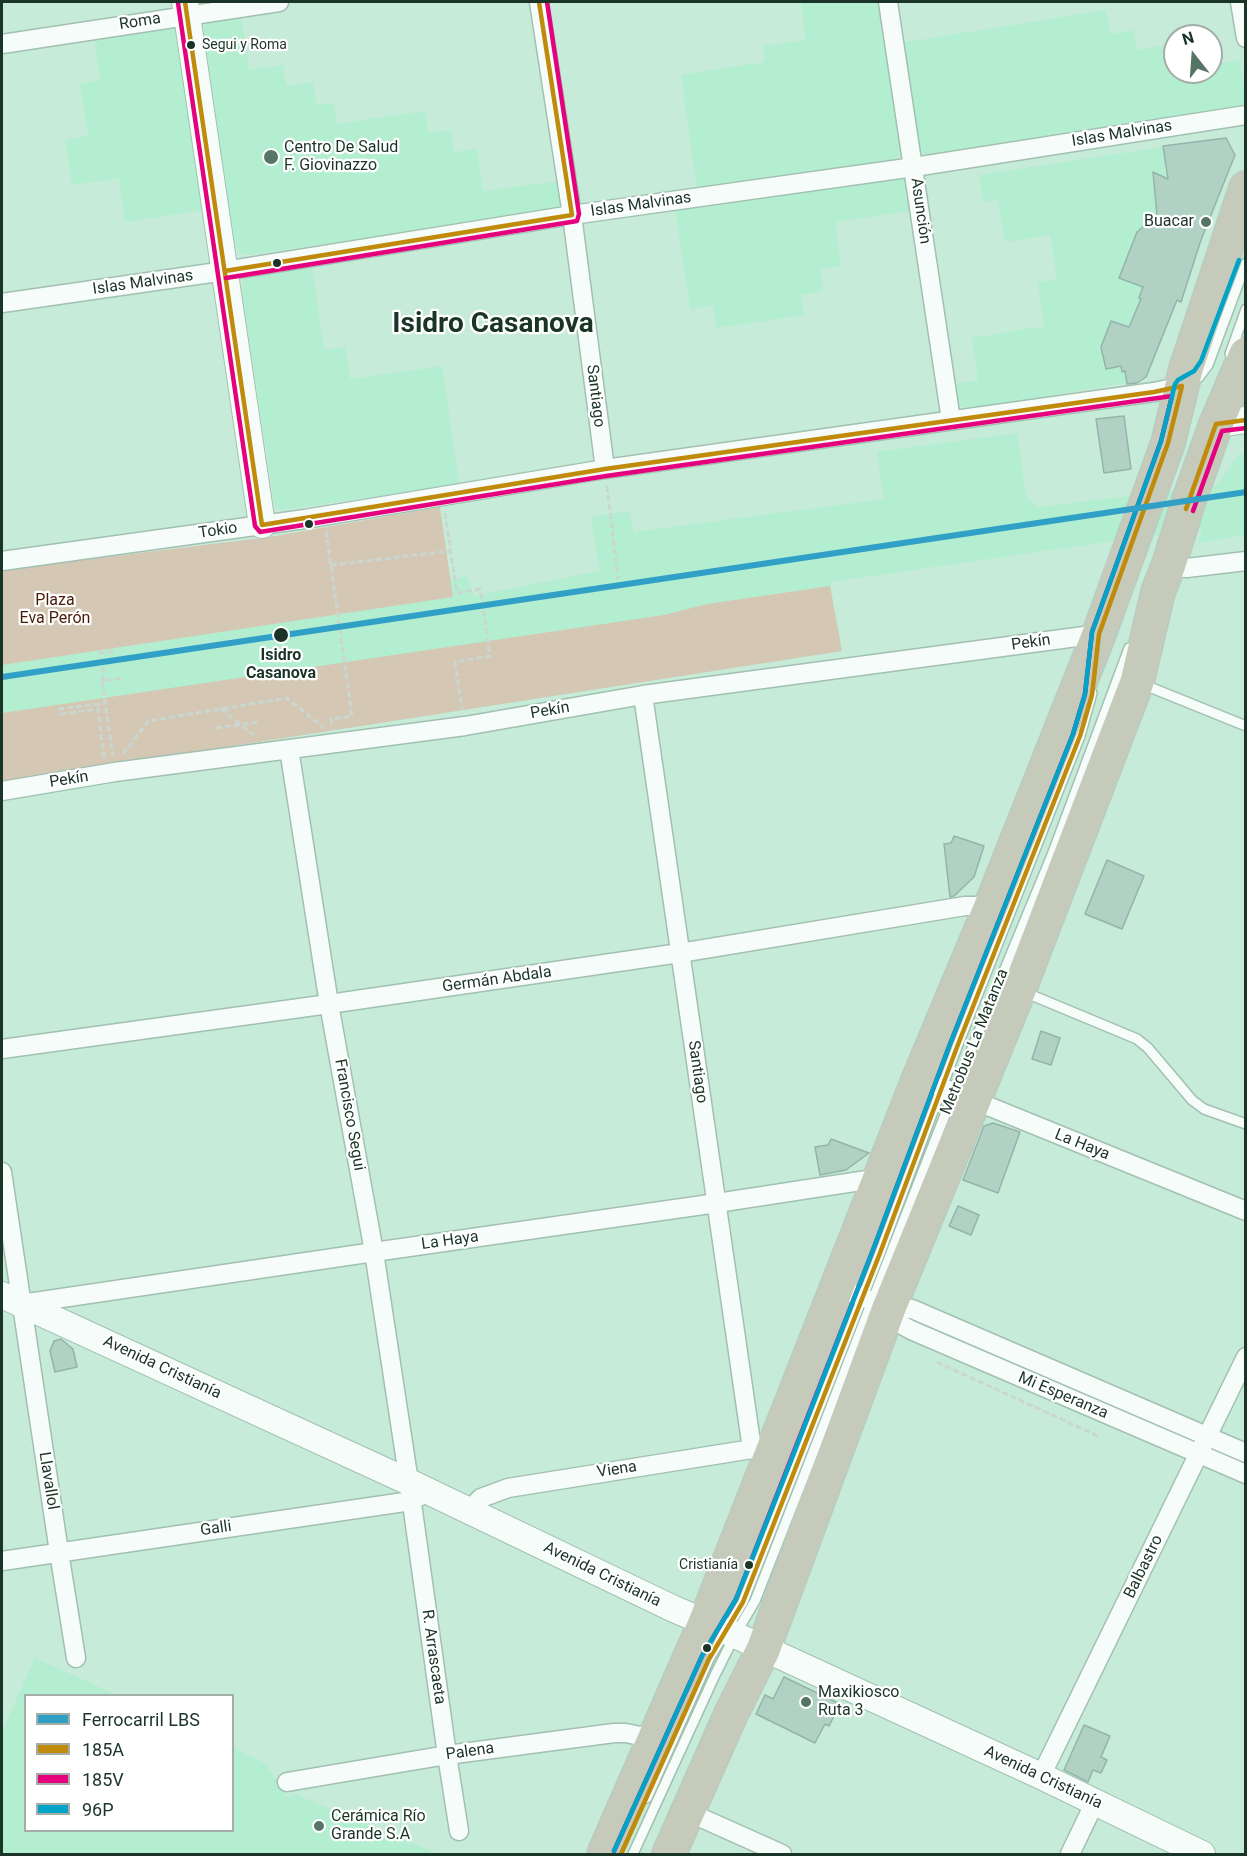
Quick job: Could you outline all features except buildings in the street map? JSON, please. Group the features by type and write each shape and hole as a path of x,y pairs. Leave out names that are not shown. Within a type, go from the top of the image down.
{"highway":[{"path":"669,1854 731,1714 764,1650 865,1298 947,1090 991,906 1099,634 1168,443 1195,339 1245,188"},
{"path":"604,1854 654,1739 721,1630 763,1450 865,1298 880,1178 1019,990 1137,682 1163,580 1189,500 1231,422 1236,360"}],"main road":[{"path":"186,8 262,525"},
{"name":"Avenida Cristianía","path":"8,1302 416,1492 468,1511 674,1609 1041,1776 1202,1854"}],"street":[{"name":"Roma","path":"2,44 186,8 279,2"},
{"name":"Santiago","path":"539,2 572,215 605,470"},
{"name":"Asunción","path":"888,2 951,420"},
{"path":"1240,2 1245,38"},
{"name":"Islas Malvinas","path":"2,303 225,271 572,215 914,167 1245,115"},
{"name":"Tokio","path":"2,561 262,525 605,470 1154,392 1182,386"},
{"path":"1163,580 1187,568 1245,561"},
{"name":"Pekín","path":"2,790 112,770 465,726 643,695 1099,634"},
{"name":"Santiago","path":"643,695 717,1203 763,1450"},
{"name":"Francisco Segui","path":"281,750 416,1492"},
{"name":"Germán Abdala","path":"2,1049 680,953 965,906 991,906"},
{"name":"La Haya","path":"947,1090 1245,1211"},
{"name":"Llavallol","path":"2,1172 8,1302 59,1552 76,1658"},
{"name":"La Haya","path":"8,1302 374,1252 880,1178"},
{"name":"Mi Esperanza","path":"865,1298 912,1309 1245,1453"},
{"name":"Mi Esperanza","path":"865,1298 911,1330 1245,1474"},
{"name":"Balbastro","path":"1041,1776 1245,1357"},
{"name":"Viena","path":"468,1511 481,1498 508,1488 763,1450"},
{"name":"Galli","path":"2,1561 416,1492"},
{"name":"R. Arrascaeta","path":"416,1492 447,1755 459,1831"},
{"name":"Palena","path":"287,1782 447,1755 614,1733 654,1739"},
{"path":"1070,1854 1095,1802"},
{"path":"688,1812 782,1854"}],"lane":[{"path":"1182,386 1199,377 1208,365 1245,263"},
{"path":"1236,360 1245,309"},
{"path":"1224,378 1231,422"},
{"name":"Metrobus La Matanza","path":"947,1090 1052,855 1137,630 1163,580"},
{"name":"Metrobus La Matanza","path":"947,1090 1080,736 1092,695 1099,634"},
{"path":"1137,682 1245,726"},
{"path":"1019,990 1137,1039 1149,1048 1192,1100 1204,1109 1245,1124"},
{"path":"621,1854 721,1630 755,1601 865,1298"},
{"path":"633,1854 715,1676 721,1630"}],"path":[{"path":"605,470 618,579"},
{"path":"442,496 457,593 480,589 490,657 455,662 465,726"},
{"path":"324,515 352,716 332,719"},
{"path":"331,565 450,551"},
{"path":"112,770 100,653 113,651"},
{"path":"102,681 122,678"},
{"path":"112,770 148,721 287,698 324,728"},
{"path":"106,704 60,709 61,714 98,709 112,770"},
{"path":"221,709 281,750"},
{"path":"216,728 258,722"},
{"path":"936,1362 1098,1436"}],"shaded area":[{"path":"801,2 881,2 900,154 888,161 697,188 681,75 765,62 763,46 806,40"},
{"path":"1106,10 1110,34 1133,30 1137,50 1163,46 1163,84 1223,84 1223,63 1240,60 1245,98 1242,107 932,156 921,153 916,144 900,43"},
{"path":"241,15 249,70 283,65 286,86 313,82 316,105 334,103 337,124 425,111 429,133 451,130 454,152 477,149 483,191 560,181 562,199 559,206 550,211 249,255 239,252 234,242 203,29 207,23 215,19"},
{"path":"167,26 175,29 177,35 203,210 125,222 119,178 72,185 65,140 88,136 80,84 100,80 94,37"},
{"path":"1228,137 1233,156 1149,374 1130,382 975,408 957,404 951,385 978,380 972,338 1044,326 1038,282 1057,279 1050,235 1005,242 998,200 983,202 979,175"},
{"path":"900,176 906,181 910,211 835,222 841,266 820,269 823,291 801,295 804,315 717,328 713,305 690,309 675,207"},
{"path":"311,261 324,350 345,347 350,379 442,366 459,484 282,510 275,508 242,293 243,283 247,275"},
{"path":"1017,433 1026,496 1037,507 1216,486 1239,454 1245,453 1245,535 1198,543 1202,528 830,582 842,651 2,782 2,658 205,619 467,577 474,596 600,571 591,517 629,511 634,532 884,499 877,452"},
{"path":"35,1658 115,1694 24,1694 24,1832 234,1832 234,1748 263,1762 286,1791 283,1798 295,1794 438,1854 2,1854 2,1732"}],"green space":[{"name":"Plaza Eva Perón","path":"440,507 453,597 2,665 2,570 269,537"},
{"path":"830,586 842,651 2,782 2,713 664,615 707,604"}],"rail line":[{"name":"LBS","path":"2,677 1246,492"}],"transit line":[{"name":"185A","path":"185,2 262,525 605,469 1154,392 1182,386 1168,443 1099,634 1092,695 1080,736 957,1047 880,1253 743,1602 709,1659 621,1854"},
{"name":"185A","path":"225,271 572,215 539,2"},
{"name":"185V","path":"226,278 577,221 579,214 547,2"},
{"name":"185V","path":"178,3 255,526 260,532 606,476 1172,396 1161,441 1092,632 1085,694 1073,734 950,1044 873,1250 736,1599 702,1656 614,1851"},
{"name":"96P","path":"614,1851 702,1656 736,1599 790,1463 950,1044 1073,734 1085,694 1092,632 1161,441 1175,384 1194,371 1201,361 1239,260"},
{"name":"185A","path":"1186,509 1216,424 1246,420"},
{"name":"185V","path":"1193,511 1222,431 1246,428"}],"place":[{"name":"Segui y Roma","path":"191,45"},
{"name":"Centro De Salud F. Giovinazzo","path":"271,157"},
{"name":"Buacar","path":"1206,222"},
{"name":"Isidro Casanova","path":"281,635"},
{"name":"Cristianía","path":"749,1565"},
{"name":"Maxikiosco Ruta 3","path":"806,1702"},
{"name":"Cerámica Río Grande S.A","path":"319,1826"}],"district":[{"name":"Isidro Casanova","path":"493,325"}]}
